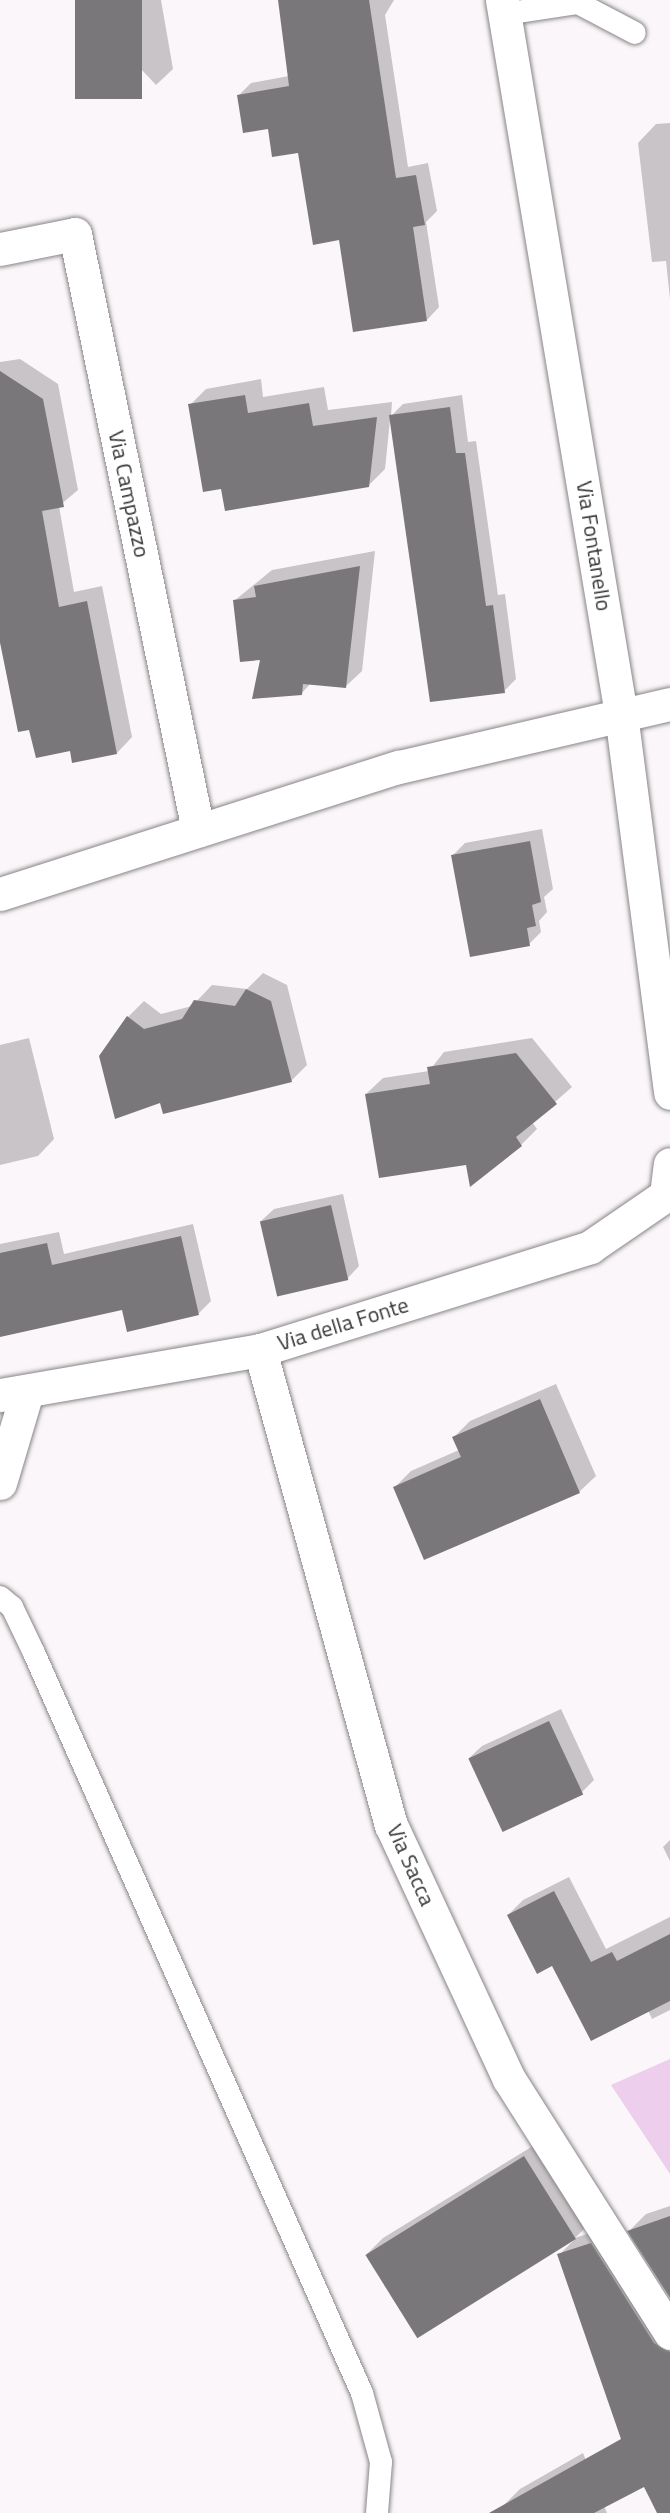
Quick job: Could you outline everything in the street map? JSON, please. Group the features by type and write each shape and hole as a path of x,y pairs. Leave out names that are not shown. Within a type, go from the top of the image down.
{"street":[{"name":"Via Fontanello","path":"503,7 621,714 670,1094"},
{"name":"Via Campazzo","path":"0,249 75,234 198,830"},
{"path":"0,894 399,767 670,704"},
{"name":"Via della Fonte","path":"14,1393 260,1350 590,1247 669,1187"},
{"name":"Via Sacca","path":"260,1350 392,1825 509,2079 670,2333"},
{"path":"0,1483 14,1393"}],"lane":[{"path":"503,7 580,2 635,33"},
{"path":"0,1597 12,1607 34,1653 362,2393 381,2462 377,2513"}],"shaded area":[{"path":"670,2059 670,2174 611,2085"}],"building":[{"path":"75,0 142,0 142,99 75,99"},
{"path":"278,0 369,0 396,178 416,175 425,225 413,227 427,321 353,332 339,240 313,245 298,153 272,157 268,129 243,133 237,95 289,86"},
{"path":"0,371 43,399 64,507 42,511 59,607 87,601 117,754 72,763 70,751 36,758 29,730 18,732 0,642"},
{"path":"245,395 248,413 309,403 313,426 377,417 369,487 225,511 221,489 203,492 188,404"},
{"path":"450,407 456,453 465,453 486,606 493,605 505,693 430,702 389,415"},
{"path":"360,566 346,688 303,684 302,695 252,699 260,660 240,662 233,600 256,597 254,586"},
{"path":"530,841 541,902 532,905 536,926 527,928 530,946 470,957 451,855"},
{"path":"246,989 271,1001 292,1082 163,1114 160,1103 115,1119 99,1056 127,1016 144,1029 182,1019 194,1000 235,1006"},
{"path":"516,1053 557,1104 516,1137 522,1146 470,1187 466,1165 379,1178 365,1094 430,1084 427,1067"},
{"path":"331,1205 348,1280 277,1296 260,1221"},
{"path":"181,1236 199,1315 127,1332 122,1310 0,1337 0,1253 47,1243 52,1265"},
{"path":"540,1399 580,1493 424,1560 393,1487 461,1457 452,1437"},
{"path":"549,1721 583,1794 503,1832 468,1759"},
{"path":"554,1891 591,1962 612,1952 617,1961 670,1934 670,2001 591,2041 552,1966 537,1974 507,1915"},
{"path":"524,2156 576,2239 417,2338 365,2255"},
{"path":"670,2216 670,2298 627,2231"},
{"path":"591,2243 654,2343 670,2352 670,2513 657,2513 644,2487 594,2513 489,2513 621,2439 557,2254"}]}
